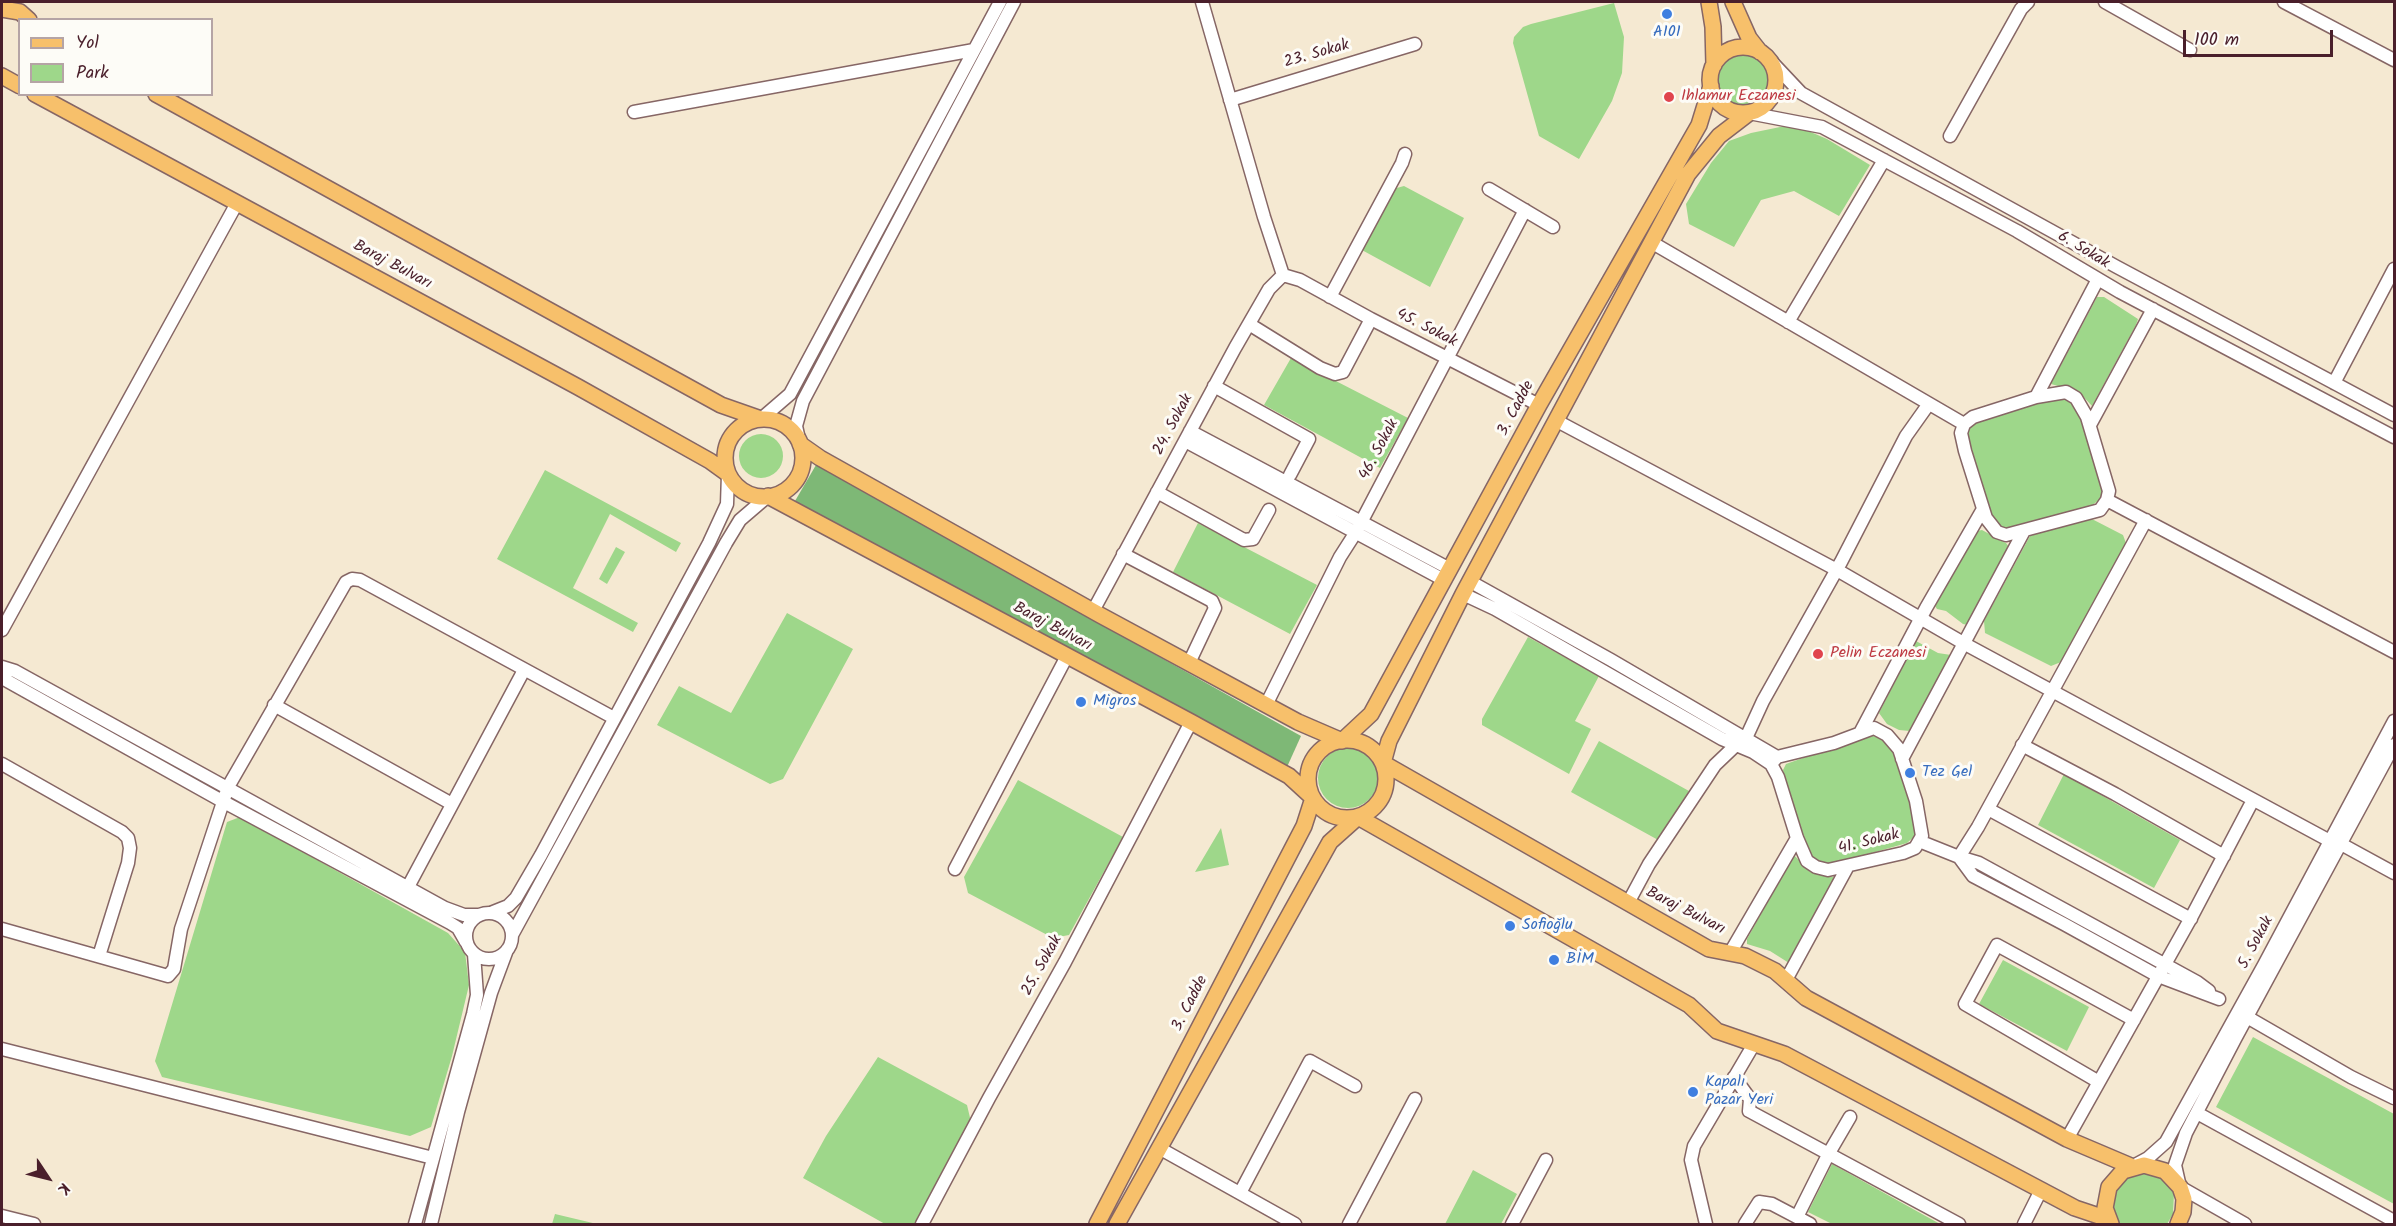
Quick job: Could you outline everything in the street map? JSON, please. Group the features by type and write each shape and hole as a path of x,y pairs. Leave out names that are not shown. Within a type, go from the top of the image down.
{"main road":[{"path":"1709,2 1713,27 1714,65"},
{"path":"1383,763 1389,741 1467,588 1688,174 1719,136 1749,113 1767,104 1773,96 1776,77 1764,55 1749,38 1733,2"},
{"path":"2,9 22,11"},
{"path":"1749,113 1729,110 1720,104 1710,86 1710,75 1720,57 1739,47 1750,48 1764,55"},
{"path":"2,76 18,72"},
{"path":"2,76 18,85"},
{"name":"3. Cadde","path":"1342,741 1371,714 1539,405 1699,124 1710,86"},
{"name":"Baraj Bulvarı","path":"39,96 578,387 710,461 728,474"},
{"path":"160,96 721,405 785,425 794,433 800,444 803,456 801,467 797,478 789,487 768,496 756,496 744,492 728,474 725,462 730,438 738,428 761,418"},
{"name":"Baraj Bulvarı","path":"800,444 820,458 955,531 1093,611 1298,722 1342,741"},
{"name":"Baraj Bulvarı","path":"768,496 1191,722 1288,776 1313,798"},
{"path":"1117,1224 1330,842 1358,817 1370,811 1382,796 1386,776 1383,763 1376,753 1366,745 1355,741 1342,741 1330,744 1320,752 1309,774 1309,786 1313,798 1321,808 1332,815 1345,818 1358,817 1689,1005 1717,1031 1784,1054 2075,1208 2109,1222"},
{"name":"Baraj Bulvarı","path":"1383,763 1709,949 1745,956 1765,966 1786,980 1806,998 2067,1139 2133,1167 2144,1165 2165,1170 2180,1187"},
{"name":"3. Cadde","path":"1097,1224 1304,826 1313,798"},
{"path":"2109,1222 2105,1208 2109,1187 2123,1171 2133,1167"},
{"path":"2178,1224 2183,1212 2184,1199 2180,1187"}],"street":[{"path":"761,418 790,394 1000,2"},
{"path":"800,444 795,426 803,401 1014,2"},
{"path":"1202,2 1283,275"},
{"path":"1950,136 2021,9 2028,2"},
{"path":"2105,2 2190,50"},
{"path":"2284,2 2394,60"},
{"name":"23. Sokak","path":"1230,100 1302,76 1415,44"},
{"path":"634,112 974,50"},
{"name":"6. Sokak","path":"1764,55 1801,93 2117,267 2394,415"},
{"name":"6. Sokak","path":"1749,113 1822,127 2018,231 2153,309 2394,437"},
{"path":"1330,297 1405,154"},
{"path":"1788,322 1884,160"},
{"path":"1489,189 1552,226"},
{"path":"2,630 237,203"},
{"name":"46. Sokak","path":"1266,705 1340,557 1448,359 1525,210"},
{"path":"1651,242 1964,424"},
{"path":"2334,383 2394,269"},
{"name":"45. Sokak","path":"1283,275 1300,280 1539,405"},
{"name":"24. Sokak","path":"1093,611 1249,324 1269,289 1283,275"},
{"path":"2036,397 2098,279"},
{"path":"2090,425 2153,309"},
{"path":"1249,324 1335,375 1343,372 1371,319"},
{"path":"1214,386 1309,439 1290,475"},
{"path":"2055,393 2072,394 2082,406 2090,425 2109,491 2107,500 2100,510 2006,535 1997,532 1986,518 1961,433 1964,424 1973,417 2036,397 2055,393"},
{"path":"1628,903 1649,864 1715,765 1741,741 1837,570 1906,436 1928,405"},
{"path":"1557,421 1837,570 2051,691 2394,873"},
{"path":"1187,436 1447,575"},
{"path":"2,667 15,671 445,908 464,915 493,912 508,906 516,898 614,718 720,519 727,504 728,474"},
{"path":"1157,492 1244,540 1253,539 1269,510"},
{"path":"431,1224 458,1112 491,993 512,935 726,543 740,520 768,496"},
{"path":"2107,500 2394,652"},
{"path":"1860,733 1921,618 1983,509"},
{"path":"1959,857 1988,809 2146,520"},
{"path":"1902,759 2024,531"},
{"path":"1123,554 1212,601 1215,608 1189,663"},
{"path":"2,929 168,976 174,969 181,929 228,787 346,582 352,579 360,580 614,718"},
{"path":"1467,588 1495,609 1741,741 1754,752 1774,760"},
{"path":"955,869 1067,656"},
{"path":"408,887 524,670"},
{"path":"2,678 222,801 450,923 458,928 474,954 481,958 495,958 507,950"},
{"path":"274,705 452,804"},
{"name":"5. Sokak","path":"2180,1187 2175,1165 2186,1133 2382,756 2394,721"},
{"name":"25. Sokak","path":"922,1224 1065,962 1191,722"},
{"name":"41. Sokak","path":"1874,728 1887,735 1899,748 1902,759 1916,801 1922,836 1915,848 1828,870 1816,867 1807,861 1797,838 1774,760 1874,728"},
{"path":"2022,745 2115,794 2224,856"},
{"name":"5. Sokak","path":"2382,756 2394,745"},
{"path":"2,764 122,832 128,838 130,848 128,863 99,956"},
{"path":"2067,1139 2191,919 2253,800"},
{"path":"1988,809 2191,919"},
{"path":"1730,953 1797,838"},
{"path":"1919,841 1979,863 2197,982 2219,999 2158,976 1973,876 1959,857"},
{"name":"5. Sokak","path":"2133,1167 2148,1158 2166,1142 2336,843"},
{"path":"1786,980 1848,866"},
{"path":"493,912 506,920 512,935"},
{"path":"466,942 467,927 477,915"},
{"path":"2099,1082 1965,1004 1997,945 2134,1020"},
{"path":"415,1224 473,1014 477,994 474,954"},
{"path":"2247,1017 2351,1077 2394,1098"},
{"path":"1706,1224 1690,1160 1694,1146 1754,1044"},
{"path":"2,1049 433,1158"},
{"path":"1240,1194 1310,1061 1355,1086"},
{"path":"1734,1077 1750,1099 1749,1111 1959,1224"},
{"path":"1349,1224 1415,1098"},
{"path":"2197,1113 2394,1221"},
{"path":"1797,1217 1850,1117"},
{"path":"1159,1148 1295,1224"},
{"path":"1512,1224 1546,1160"},
{"path":"2180,1187 2245,1224"},
{"path":"2024,1224 2041,1190"},
{"path":"1745,1224 1760,1202 1772,1204 1810,1224"},
{"path":"2,1216 34,1224"}],"green space":[{"path":"1614,3 1624,37 1622,73 1612,101 1579,159 1539,136 1513,43 1514,37 1523,27 1531,24"},
{"path":"1739,55 1749,55 1758,59 1766,67 1770,81 1766,95 1758,103 1749,107 1739,107 1730,103 1722,95 1718,86 1718,76 1722,67 1730,59"},
{"path":"1785,126 1806,130 1827,139 1870,165 1839,216 1794,191 1761,200 1734,247 1689,224 1686,204 1711,163 1729,141 1751,133"},
{"path":"1404,186 1464,218 1430,287 1360,249 1393,189"},
{"path":"2097,297 2104,297 2138,319 2092,406 2079,392 2051,384"},
{"path":"1291,358 1408,418 1380,468 1264,405"},
{"path":"2059,397 2068,397 2076,404 2102,487 2103,497 2091,506 2006,529 1997,527 1992,520 1965,430 1967,426"},
{"path":"761,434 776,441 783,456 776,471 761,478 746,471 739,456 746,441"},
{"path":"816,465 1301,736 1287,767 795,501"},
{"path":"545,470 681,543 676,552 610,514 573,588 638,623 633,632 497,559"},
{"path":"2090,518 2123,535 2127,546 2061,662 2051,666 1985,633 1984,621 2030,536"},
{"path":"1198,523 1317,585 1290,634 1173,572"},
{"path":"1982,530 2009,547 1968,625 1935,606 1977,531"},
{"path":"616,547 625,552 607,584 599,579"},
{"path":"787,613 853,649 783,779 770,784 657,725 679,686 731,713"},
{"path":"1528,637 1599,676 1575,721 1591,729 1569,774 1482,725 1482,719"},
{"path":"1916,641 1938,653 1951,655 1910,731 1899,730 1887,724 1879,713"},
{"path":"1873,736 1881,738 1893,747 1916,820 1916,835 1907,843 1826,866 1808,853 1785,783 1783,770 1786,764"},
{"path":"1599,741 1689,791 1660,841 1571,792"},
{"path":"1348,748 1369,757 1378,778 1369,799 1348,808 1327,799 1318,778 1327,757"},
{"path":"2064,774 2180,840 2154,888 2038,825"},
{"path":"1018,780 1123,837 1069,935 1053,938 968,893 964,877"},
{"path":"240,817 448,933 465,952 469,985 452,1056 431,1127 410,1136 162,1077 155,1061 227,822"},
{"path":"1221,828 1229,865 1195,872"},
{"path":"1794,855 1810,872 1833,877 1835,881 1789,963 1770,951 1747,944 1747,939"},
{"path":"2003,960 2089,1007 2067,1051 1979,1004"},
{"path":"2253,1037 2394,1114 2394,1204 2216,1107"},
{"path":"878,1057 967,1105 971,1122 915,1224 885,1224 803,1178 826,1136"},
{"path":"1832,1164 1940,1224 1832,1224 1808,1212"},
{"path":"1473,1170 1517,1194 1501,1224 1445,1224"},
{"path":"2142,1171 2161,1177 2174,1193 2173,1214 2167,1224 2119,1224 2114,1218 2111,1207 2112,1197 2123,1179"},
{"path":"555,1214 597,1224 552,1224"}],"place":[{"name":"A101","path":"1667,14"},
{"name":"Ihlamur Eczanesi","path":"1669,97"},
{"name":"Pelin Eczanesi","path":"1818,654"},
{"name":"Migros","path":"1081,702"},
{"name":"Tez Gel","path":"1910,773"},
{"name":"Sofioğlu","path":"1510,926"},
{"name":"BİM","path":"1554,960"},
{"name":"Kapalı Pazar Yeri","path":"1693,1092"}]}
